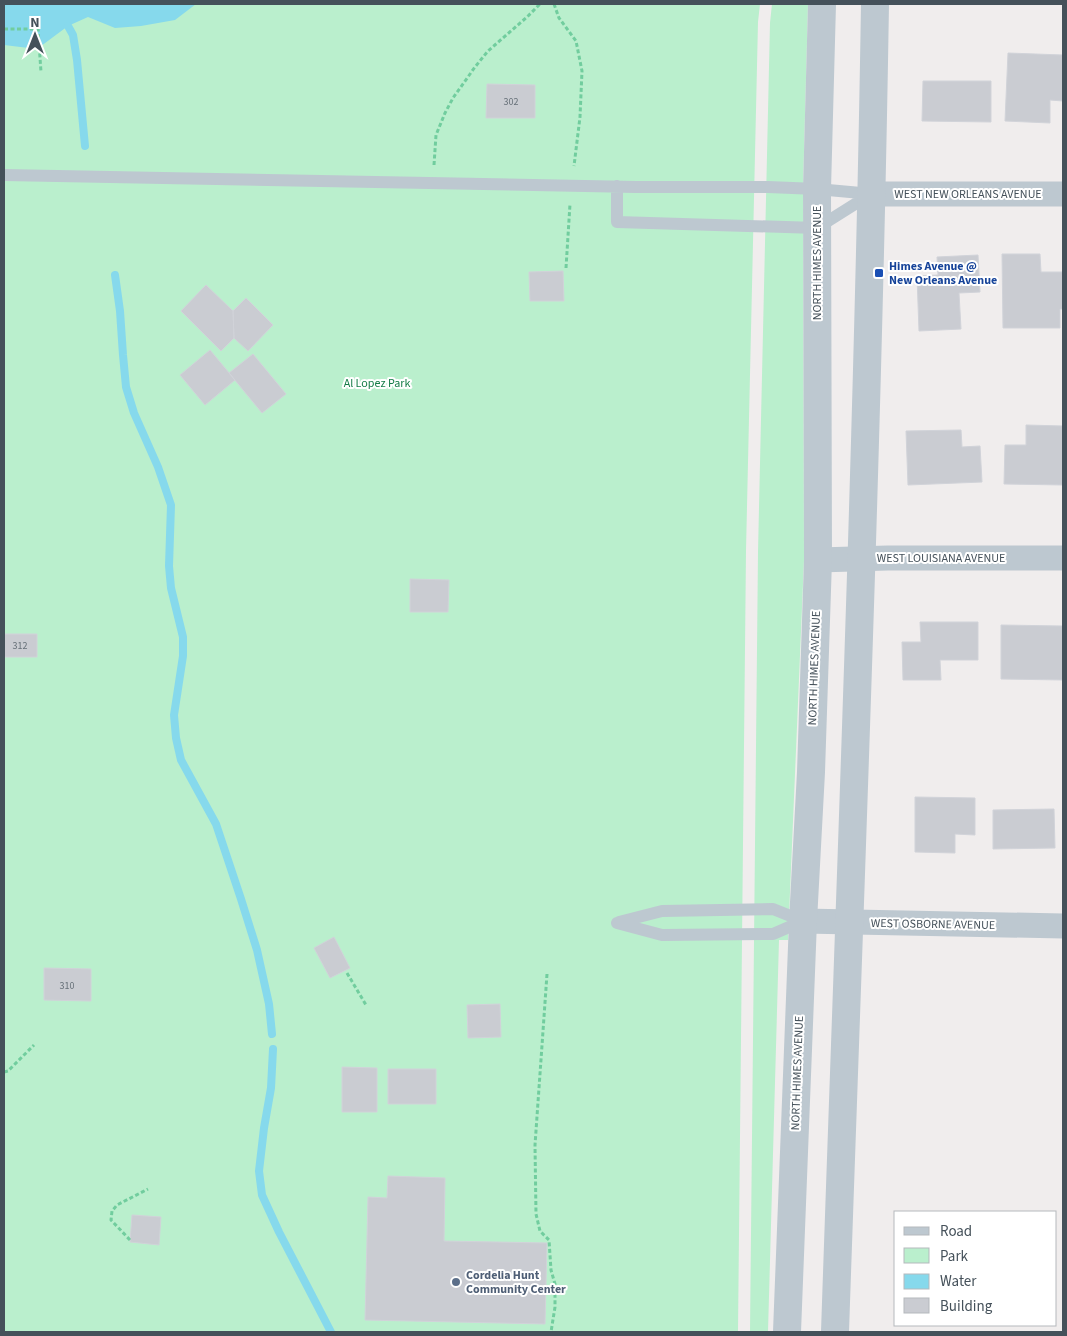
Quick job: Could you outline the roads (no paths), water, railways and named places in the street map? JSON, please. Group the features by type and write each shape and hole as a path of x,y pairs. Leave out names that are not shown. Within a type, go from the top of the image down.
{"street":[{"name":"NORTH HIMES AVENUE","path":"787,1332 803,921 811,772 818,560 817,189 822,4"},
{"path":"835,1332 862,559 875,4"},
{"name":"WEST NEW ORLEANS AVENUE","path":"872,194 1063,194"},
{"name":"WEST LOUISIANA AVENUE","path":"818,560 1063,558"},
{"name":"WEST OSBORNE AVENUE","path":"803,921 1063,926"}],"lane":[{"path":"4,175 817,189 872,194"},
{"path":"617,186 617,222 767,227 817,228 872,194"},
{"path":"773,909 803,921 773,934 662,935 617,923 662,911 773,909"}],"water":[{"path":"4,4 196,4 175,20 141,26 115,28 88,17 68,26 37,49 4,45"}],"waterway":[{"path":"68,26 73,35 77,60 85,146"},
{"path":"115,275 126,387 134,413 158,467 171,505 169,566 171,588 183,637 183,656 174,715 176,738 181,760 216,824 241,899 257,950 269,1004 272,1034"},
{"path":"273,1049 271,1088 259,1171 262,1195 331,1332"}],"place":[{"name":"Himes Avenue @ New Orleans Avenue","path":"879,273"},
{"name":"Cordelia Hunt Community Center","path":"456,1282"}],"park label":[{"name":"Al Lopez Park","path":"377,383"}]}
